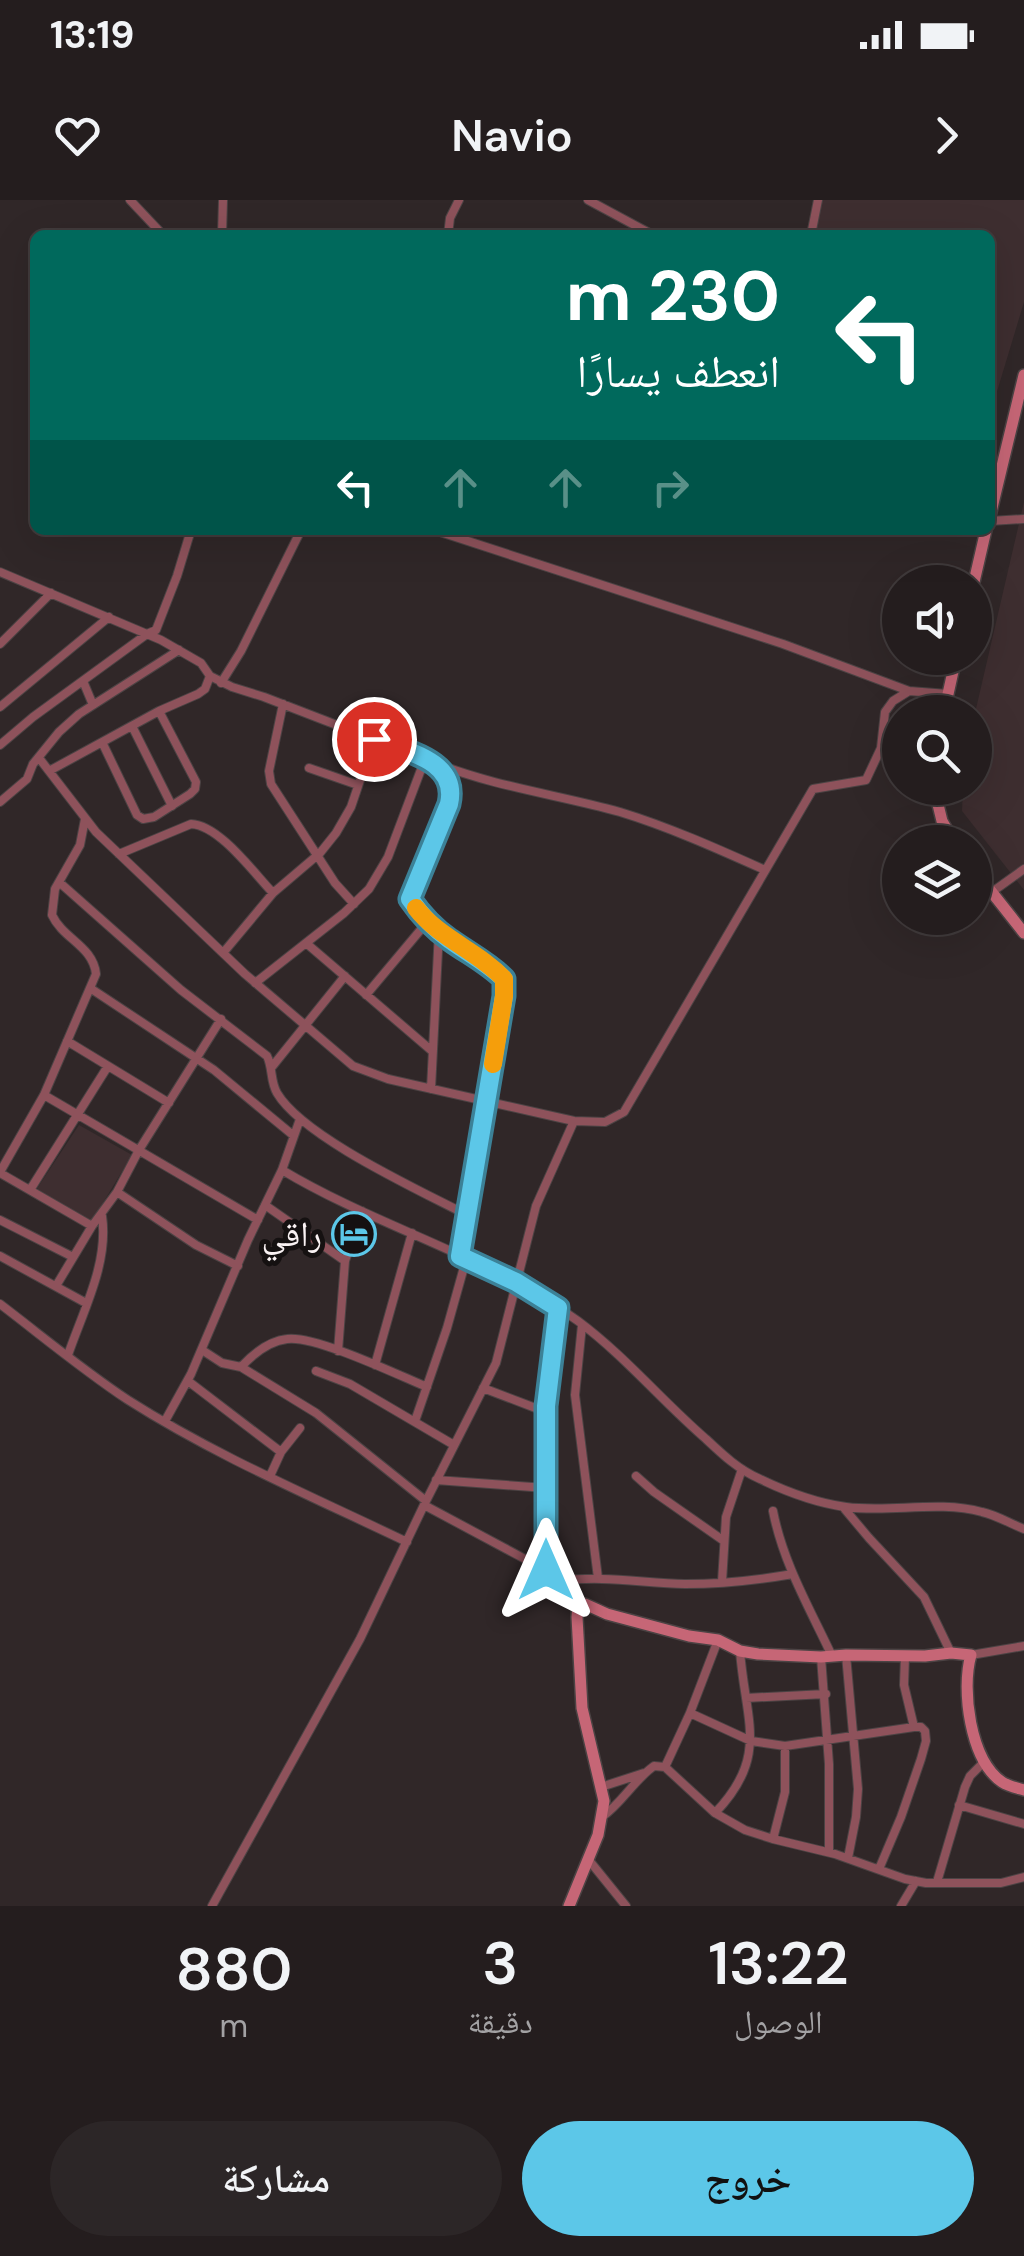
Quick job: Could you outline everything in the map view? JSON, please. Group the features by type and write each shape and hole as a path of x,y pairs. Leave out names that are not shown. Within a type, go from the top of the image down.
{"street":[{"path":"130,200 158,230"},
{"path":"222,230 224,200"},
{"path":"449,230 460,200"},
{"path":"588,200 644,230"},
{"path":"811,230 818,200"},
{"path":"995,498 1024,375"},
{"path":"995,519 1024,520"},
{"path":"0,745 82,680 156,630 189,535"},
{"path":"220,682 241,651 298,535"},
{"path":"449,535 764,638 909,691 948,694 952,675"},
{"path":"978,565 985,535"},
{"path":"0,572 148,634 201,663 220,682 476,778 621,812 766,870"},
{"path":"0,644 51,593"},
{"path":"0,706 109,616"},
{"path":"0,802 26,779 33,764 78,714 179,650"},
{"path":"49,771 205,689 210,676"},
{"path":"82,680 93,706"},
{"path":"38,758 85,820 119,854 255,982 353,1066 388,1080 574,1121 605,1122 624,1112 812,789 866,780 881,748 885,712 892,701 909,691"},
{"path":"282,704 271,784 335,884 354,904"},
{"path":"102,742 137,815 154,818 190,794 196,782 159,711"},
{"path":"132,726 172,806"},
{"path":"223,953 273,893 336,833 351,807 374,739"},
{"path":"255,982 370,889 388,856 424,759"},
{"path":"415,1422 447,1328 463,1258 504,996 504,979 439,931 410,899 452,794 442,770 424,759"},
{"path":"309,768 358,785"},
{"path":"85,820 80,844 55,889 52,914 56,924 89,952 96,974 44,1095 0,1172 92,1226"},
{"path":"119,854 191,824 203,824 273,893"},
{"path":"1024,869 992,892 1024,932"},
{"path":"59,882 181,990 267,1056 277,1094 310,1128 467,1216"},
{"path":"366,995 428,920"},
{"path":"431,1089 439,931"},
{"path":"306,943 432,1051"},
{"path":"272,1068 345,976"},
{"path":"90,988 214,1070 294,1136"},
{"path":"56,1286 220,1019"},
{"path":"67,1041 168,1103"},
{"path":"30,1190 108,1066"},
{"path":"44,1095 258,1220"},
{"path":"165,1422 202,1350 282,1170 300,1119"},
{"path":"212,1906 360,1639 496,1363 536,1206 574,1121"},
{"path":"282,1170 318,1192 516,1282 558,1308 613,1348 692,1427 742,1469 798,1496 844,1507 944,1507 982,1512 1024,1530"},
{"path":"117,1192 196,1245 238,1266"},
{"path":"265,1204 345,1261"},
{"path":"338,1351 345,1261 362,1211"},
{"path":"68,1355 102,1249 102,1214"},
{"path":"0,1220 73,1257"},
{"path":"375,1365 412,1233"},
{"path":"0,1256 86,1303"},
{"path":"0,1304 126,1399 165,1422 406,1542"},
{"path":"546,1570 546,1412 558,1308"},
{"path":"582,1324 575,1396 598,1578"},
{"path":"242,1367 253,1354 289,1338 338,1351 426,1388"},
{"path":"202,1350 222,1363 242,1367 316,1413 425,1503 546,1570 568,1587 578,1605 582,1708 604,1801 602,1818 569,1906"},
{"path":"316,1370 350,1384 454,1444"},
{"path":"188,1381 281,1452"},
{"path":"483,1388 546,1412"},
{"path":"270,1476 281,1452 300,1428"},
{"path":"722,1582 726,1517 742,1469"},
{"path":"636,1476 724,1541"},
{"path":"436,1480 546,1488"},
{"path":"844,1507 924,1597 951,1653"},
{"path":"773,1511 793,1574 833,1656 855,1736 858,1789 848,1858"},
{"path":"561,1580 586,1577 688,1584 793,1574"},
{"path":"578,1605 689,1636 718,1640 740,1651 833,1656 971,1655 1024,1646"},
{"path":"665,1767 718,1640"},
{"path":"715,1812 733,1794 751,1750 740,1651"},
{"path":"971,1655 966,1688 984,1762 1002,1782 1024,1790"},
{"path":"829,1852 826,1694 833,1656"},
{"path":"905,1656 904,1685 914,1727"},
{"path":"746,1698 826,1694"},
{"path":"690,1713 751,1740 785,1746 914,1727 925,1730 926,1740 901,1816 878,1868"},
{"path":"773,1839 785,1792 785,1746"},
{"path":"936,1882 970,1776 984,1762"},
{"path":"602,1818 645,1772 654,1766 665,1767 715,1812 745,1830 773,1839 916,1880 1001,1883 1024,1878"},
{"path":"601,1787 645,1772"},
{"path":"959,1806 1024,1824"},
{"path":"588,1859 626,1906"},
{"path":"901,1906 916,1880"}],"shaded area":[{"path":"820,200 1024,200 1024,302 995,398 995,230 813,230"},
{"path":"1024,502 1024,890 992,849 992,825 973,825 962,811 962,805 992,805 992,695 979,695 984,675 992,675 992,640"},
{"path":"79,1125 132,1155 92,1221 36,1190"}],"slow traffic":[{"path":"416,908 446,938 504,979 493,1064"}],"place":[{"name":"راقي","path":"354,1234"}],"route":[{"path":"374,739 430,761 449,779 449,804 410,899 446,938 504,979 460,1256 516,1282 558,1308 546,1406 546,1570"}]}
